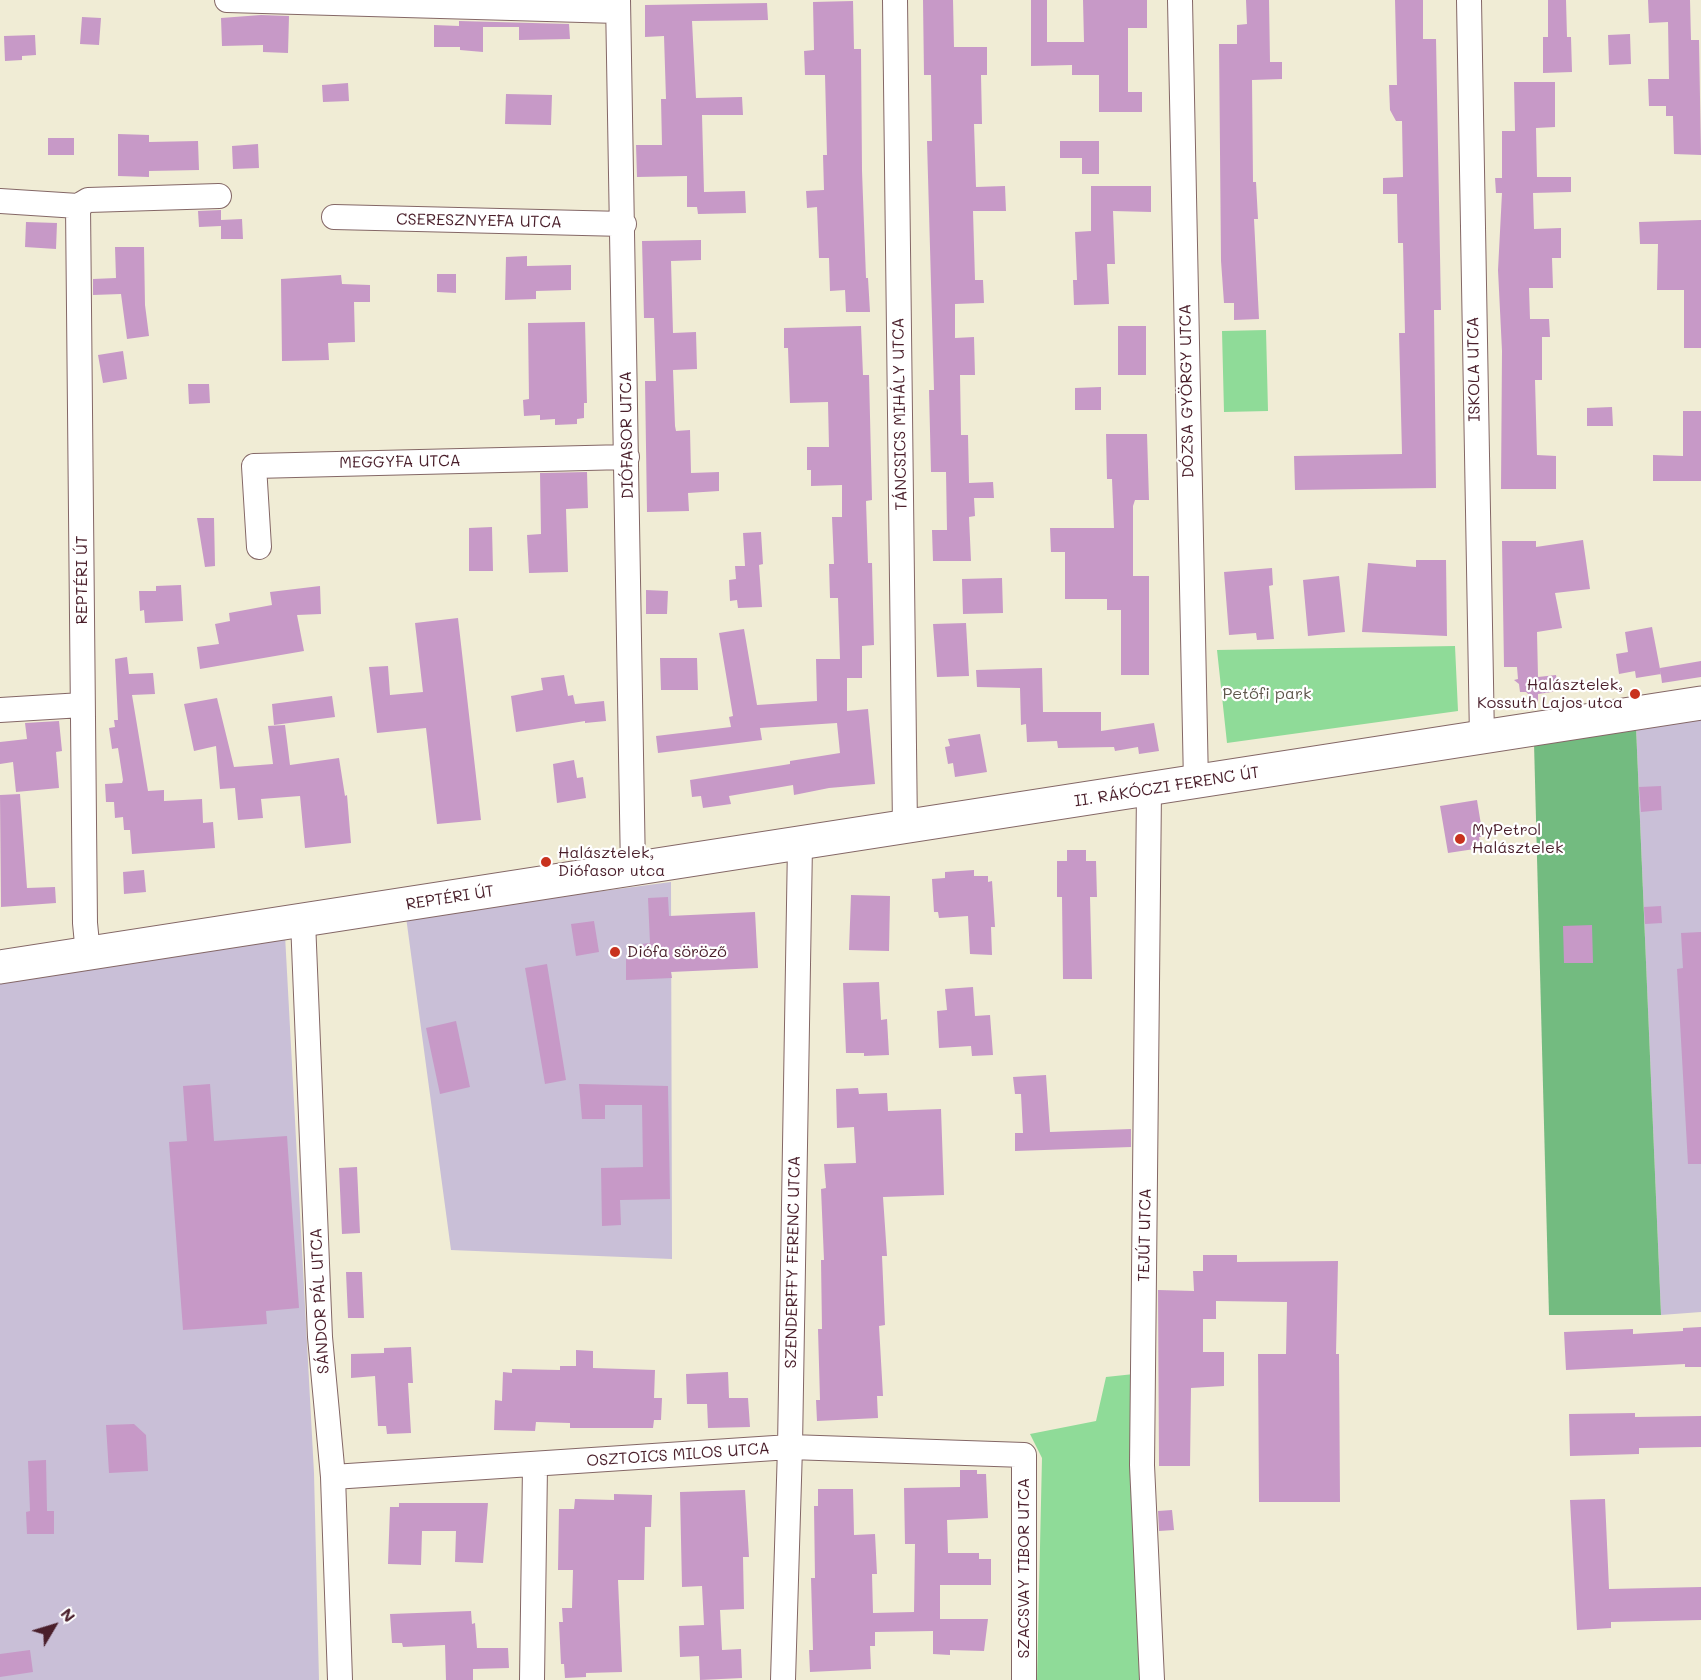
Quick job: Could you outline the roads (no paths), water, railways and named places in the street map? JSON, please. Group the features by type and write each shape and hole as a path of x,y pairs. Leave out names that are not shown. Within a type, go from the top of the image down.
{"main road":[{"name":"II. RÁKÓCZI FERENC ÚT","path":"633,870 1701,703"},
{"name":"REPTÉRI ÚT","path":"0,967 633,870"}],"street":[{"path":"227,0 618,5"},
{"name":"TÁNCSICS MIHÁLY UTCA","path":"895,0 905,828"},
{"name":"DÓZSA GYÖRGY UTCA","path":"1180,0 1196,783"},
{"name":"ISKOLA UTCA","path":"1469,0 1482,738"},
{"name":"DIÓFASOR UTCA","path":"618,5 624,224 633,870"},
{"path":"0,201 78,206 88,200 219,196"},
{"name":"REPTÉRI ÚT","path":"78,206 82,705 85,923 88,954"},
{"name":"CSERESZNYEFA UTCA","path":"334,217 624,224"},
{"name":"MEGGYFA UTCA","path":"259,547 254,466 627,457"},
{"path":"0,710 82,705"},
{"name":"TEJÚT UTCA","path":"1149,790 1142,1465 1152,1680"},
{"name":"SZENDERFFY FERENC UTCA","path":"783,1680 790,1447 800,844"},
{"name":"SÁNDOR PÁL UTCA","path":"303,921 320,1337 333,1477 340,1680"},
{"name":"OSZTOICS MILOS UTCA","path":"333,1477 536,1466 790,1447 1024,1455"},
{"name":"SZACSVAY TIBOR UTCA","path":"1024,1455 1024,1680"},
{"path":"532,1680 536,1466"}],"place":[{"name":"Halásztelek, Kossuth Lajos utca","path":"1635,694"},
{"name":"MyPetrol Halásztelek","path":"1460,839"},
{"name":"Halásztelek, Diófasor utca","path":"546,862"},
{"name":"Diófa söröző","path":"615,952"}],"park label":[{"name":"Petőfi park","path":"1267,694"}]}
